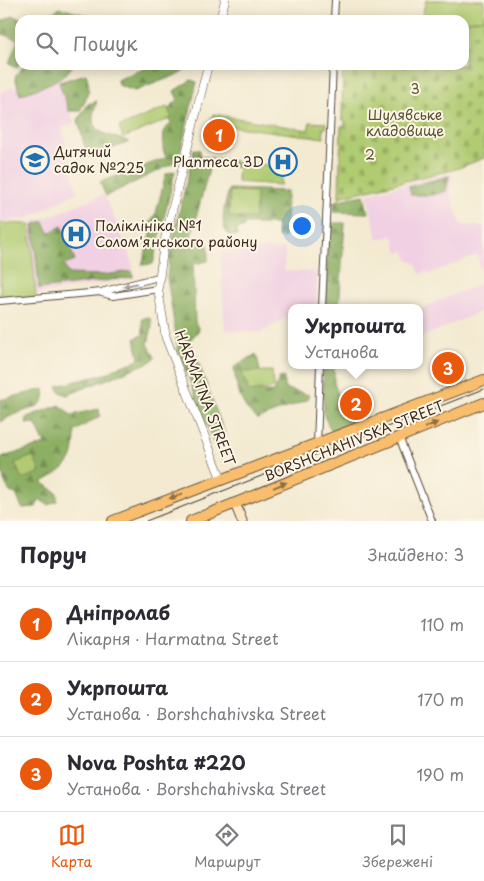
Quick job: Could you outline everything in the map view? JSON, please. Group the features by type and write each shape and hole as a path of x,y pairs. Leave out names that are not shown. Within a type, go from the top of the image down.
{"main road":[{"name":"BORSHCHAHIVSKA STREET","path":"113,521 221,478 317,444 484,380"},
{"name":"BORSHCHAHIVSKA STREET","path":"191,521 484,403"},
{"path":"235,503 242,521"}],"street":[{"path":"221,15 225,0"},
{"path":"334,15 335,0"},
{"name":"HARMATNA STREET","path":"207,70 164,242 158,277 158,289 166,338 221,478"},
{"path":"322,304 332,70"},
{"path":"0,301 101,292 158,277"},
{"path":"101,292 113,296 158,289"},
{"path":"317,444 320,369"},
{"path":"399,438 432,521"}],"shaded area":[{"name":"Дитячий садок №225","path":"60,74 74,123 62,128 77,192 28,218 0,222 0,92"},
{"path":"452,173 450,192 461,225 484,226 484,282 477,255 428,274 427,271 420,274 416,264 408,260 404,251 398,253 393,236 377,239 367,194"},
{"name":"Поліклініка №1 Солом'янського району","path":"104,194 131,258 134,278 36,294 30,224"},
{"path":"230,248 285,249 284,271 317,272 316,304 288,304 288,318 261,333 225,330 221,253"},
{"path":"484,282 484,310 423,337 423,308"}],"green space":[{"path":"426,0 484,0 484,18 469,21 469,15 422,15"},
{"path":"60,8 87,15 50,15"},
{"path":"15,17 15,39 0,33 0,20"},
{"name":"Шулявське кладовище","path":"484,18 484,158 456,169 339,197 341,126 345,125 345,121 342,119 343,70 469,70 469,21"},
{"path":"15,48 15,66 9,63"},
{"path":"20,70 69,70 57,80 20,95 15,76"},
{"path":"141,70 184,70 179,74 135,91 118,85 117,80"},
{"path":"86,74 89,89 85,101 80,111 69,111 59,82"},
{"path":"191,80 197,82 178,161 106,196 100,182 166,158 163,149 164,131 171,123 165,116 171,106 178,100 174,91"},
{"path":"97,101 93,120 95,126 104,134 129,142 90,157 87,156 78,120 88,104"},
{"path":"167,107 172,118 123,138 119,127"},
{"path":"213,114 308,130 310,122 327,123 326,128 323,128 324,138 213,124 211,122"},
{"path":"194,149 200,150 200,156 280,168 283,172 228,166 211,162 191,236 193,242 208,244 208,261 193,264 195,322 199,330 190,340 226,437 214,444 178,350 167,277 171,248"},
{"path":"238,163 282,166 281,185 237,182"},
{"path":"175,171 153,264 142,265 151,235 150,223 156,213 166,174"},
{"path":"449,176 446,191 433,195 411,195 409,187"},
{"path":"229,189 287,191 286,232 284,238 278,237 277,224 245,224 243,228 237,229 237,236 228,235 223,219"},
{"path":"230,191 256,192 255,218 229,217"},
{"path":"364,195 368,213 334,212 335,201"},
{"path":"44,221 49,233 62,226 75,261 64,265 68,274 103,275 132,271 133,277 39,289 33,225"},
{"path":"0,223 30,224 36,297 0,300"},
{"path":"328,223 345,223 339,304 326,304"},
{"path":"148,317 151,319 152,326 148,344 155,358 150,362 67,395 60,392 57,386 109,373 116,368 139,360 135,338 143,335 142,319"},
{"path":"256,354 264,392 274,392 279,378 284,377 284,388 309,395 307,400 258,419 252,414 240,396 234,367"},
{"path":"323,369 334,369 334,383 345,414 355,414 356,420 332,432 324,416"},
{"path":"272,371 274,388 249,392 242,372"},
{"path":"44,389 45,395 43,400 37,406 0,422 0,400"},
{"path":"60,405 71,415 99,409 100,416 75,431 74,450 69,463 59,472 42,482 57,493 57,501 48,505 39,499 36,507 22,508 16,494 10,492 4,481 0,458 45,444 35,423 26,424 27,417"},
{"path":"33,456 40,472 22,479 15,463"}],"tram line":[{"path":"146,521 484,389"}],"place":[{"name":"Дніпролаб","path":"219,135"},
{"name":"Дитячий садок №225","path":"35,160"},
{"name":"Planmeca 3D","path":"283,162"},
{"name":"Поліклініка №1 Солом'янського району","path":"76,234"},
{"name":"Nova Poshta #220","path":"448,368"},
{"name":"Укрпошта","path":"356,404"}],"park label":[{"name":"3","path":"415,89"},
{"name":"2","path":"370,155"}]}
